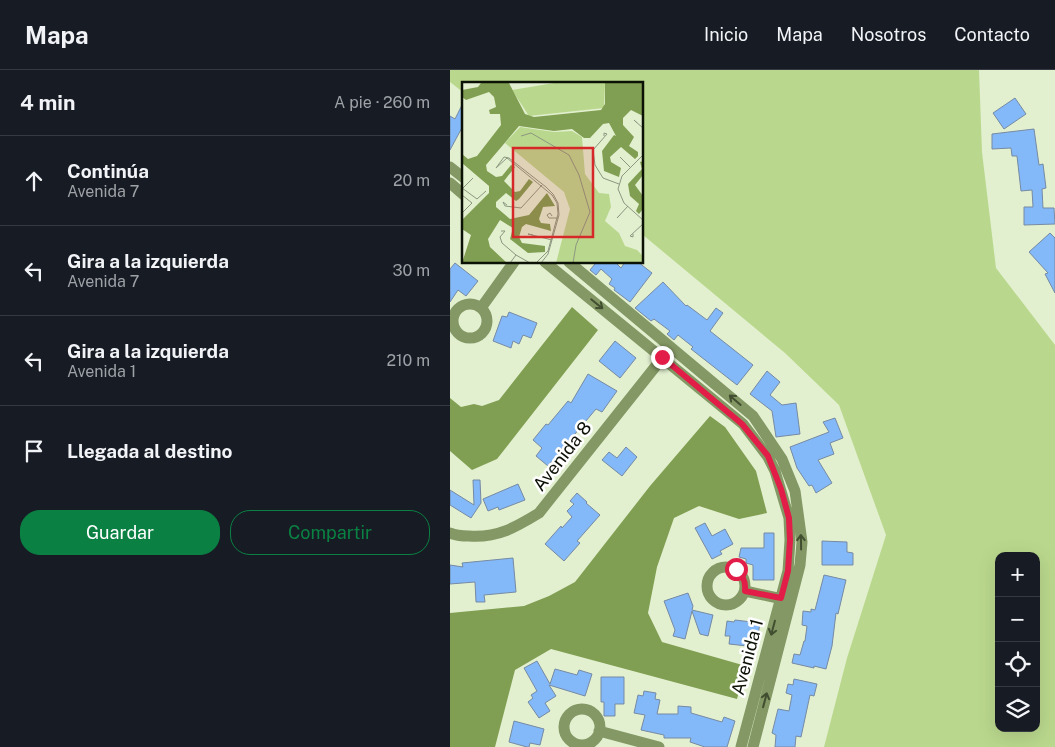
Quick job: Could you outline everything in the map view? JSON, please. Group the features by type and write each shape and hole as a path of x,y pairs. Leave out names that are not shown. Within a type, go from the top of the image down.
{"street":[{"path":"450,167 462,176"},
{"path":"450,183 462,193"},
{"path":"481,308 513,264"},
{"name":"Avenida 1","path":"547,264 742,424 768,456 775,472 789,518 790,540 786,600 753,747"},
{"name":"Avenida 1","path":"571,264 753,416 782,459 795,491 802,542 800,565 786,600 741,747"},
{"path":"582,292 592,281"},
{"name":"Avenida 8","path":"450,533 456,536 485,537 513,529 539,513 662,357 672,347"},
{"path":"762,449 773,443"},
{"path":"745,591 786,600"},
{"path":"599,731 658,747"}],"shaded area":[{"path":"450,70 979,70 982,152 996,268 1055,345 1055,747 824,747 847,658 886,535 839,405 785,353 644,236 644,82 462,82 462,91 450,82"},
{"path":"572,307 598,330 497,459 472,470 450,451 450,398 461,407 474,404 482,406 499,400"},
{"path":"710,416 725,427 756,471 767,513 739,519 699,506 674,518 657,567 648,613 662,642 746,666 737,699 551,649 515,670 495,747 450,747 450,613 524,606 549,596 575,582 650,486"}],"building":[{"path":"1015,98 1026,114 1004,129 993,113"},
{"path":"462,105 462,128 450,150 450,116 455,119"},
{"path":"1034,129 1039,165 1043,164 1046,188 1042,189 1043,208 1054,208 1055,224 1024,225 1024,207 1033,207 1032,190 1021,191 1017,156 1012,156 1011,148 992,149 992,134"},
{"path":"1050,233 1055,238 1055,293 1045,274 1048,273 1029,252"},
{"path":"455,263 478,281 466,296 458,290 450,302 450,269"},
{"path":"595,264 617,264 621,268 624,264 641,264 652,273 630,302 614,290 615,288 609,284 612,279 601,269 596,275 590,270"},
{"path":"663,282 686,306 707,320 716,308 723,313 710,331 753,365 737,385 691,349 693,347 678,335 674,340 667,334 670,331 654,319 651,321 635,308"},
{"path":"509,312 537,323 531,338 523,335 519,344 513,341 511,348 493,341 502,316 507,317"},
{"path":"615,341 636,358 620,378 599,361"},
{"path":"767,371 780,382 770,395 782,405 796,403 800,434 776,437 772,411 750,394"},
{"path":"588,374 617,391 602,412 596,409 548,466 536,456 542,448 533,440 568,401 571,403"},
{"path":"835,418 843,438 830,443 834,454 818,460 832,483 816,493 812,485 809,486 797,468 790,447 829,432 823,422"},
{"path":"626,447 637,457 622,476 602,460 609,452 617,458"},
{"path":"473,480 480,480 481,503 471,518 450,505 450,490 474,505"},
{"path":"518,484 525,500 499,510 498,507 488,511 483,499"},
{"path":"577,493 600,515 577,541 580,543 564,561 545,544 572,517 567,511 574,504 570,501"},
{"path":"705,523 712,536 725,529 733,544 720,551 722,554 712,559 695,528"},
{"path":"764,533 774,533 774,580 753,580 753,565 746,563 746,559 739,557 741,548 764,548"},
{"path":"822,541 847,542 847,552 853,553 853,565 822,565"},
{"path":"513,558 516,592 484,595 485,602 476,602 475,582 450,584 450,565 463,567 462,563"},
{"path":"824,575 846,580 838,614 836,613 832,646 826,669 792,663 794,654 800,655 805,641 807,626 802,625 803,611 811,612 811,609 815,610"},
{"path":"688,593 693,606 692,610 713,615 708,636 700,634 692,611 685,639 673,636 675,630 664,601"},
{"path":"735,620 760,623 756,647 729,644 730,636 725,636 727,621 734,622"},
{"path":"537,661 550,684 555,669 577,675 579,670 592,674 585,696 549,685 556,696 545,703 550,711 539,718 528,702 533,698 531,695 537,691 524,668"},
{"path":"601,677 624,677 624,704 615,704 615,716 604,716 604,702 601,702"},
{"path":"794,679 817,684 814,696 810,695 801,737 796,736 795,747 775,747 776,735 772,733 778,709 789,711 792,695 786,693 788,684 793,685"},
{"path":"644,691 656,693 655,699 660,700 657,714 678,714 678,706 691,707 691,713 722,722 724,717 735,721 727,747 705,747 690,742 691,738 664,738 664,735 641,730 645,715 634,713 638,695 643,696"},
{"path":"514,721 544,729 540,745 530,743 529,747 527,747 509,742"}],"route":[{"path":"662,357 742,424 768,456 781,489 789,518 790,540 788,571 781,598 745,591 746,586 743,576 736,569"}]}
